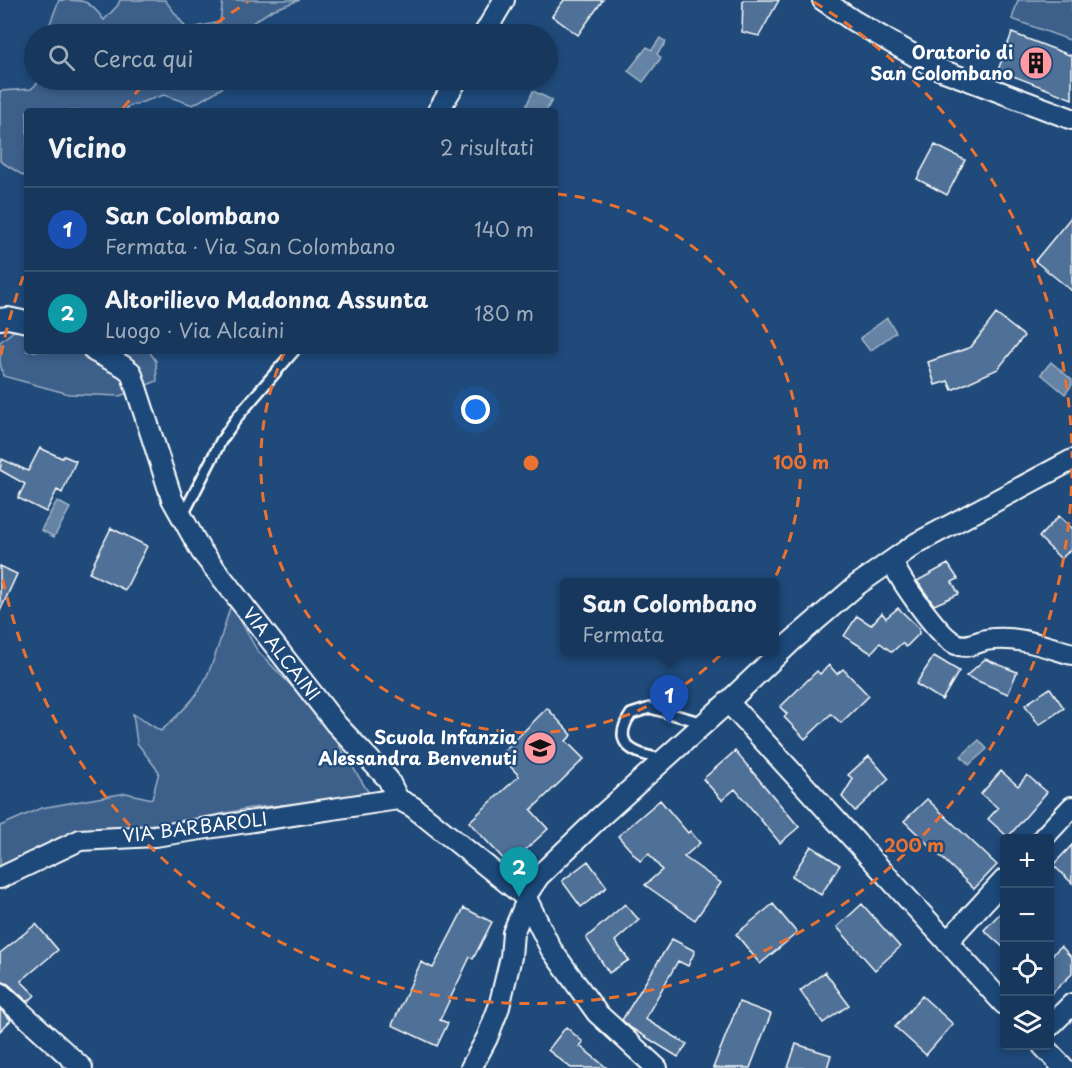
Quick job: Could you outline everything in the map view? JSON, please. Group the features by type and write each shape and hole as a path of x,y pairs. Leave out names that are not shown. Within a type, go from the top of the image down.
{"street":[{"path":"490,24 504,0"},
{"path":"823,0 936,69 1072,119"},
{"path":"440,108 451,90"},
{"path":"0,319 24,321"},
{"name":"VIA ALCAINI","path":"100,354 131,372 172,499 201,550 237,599 336,724 388,779 398,799 413,807 526,899"},
{"path":"779,653 849,592 916,543 1072,460"},
{"path":"892,561 896,572 940,631 957,645 970,646 985,640 1009,639 1034,643 1072,654"},
{"path":"471,1068 487,1038 499,1007 511,957 513,933 526,899 539,876 776,656"},
{"path":"728,702 1000,1000"},
{"name":"VIA BARBAROLI","path":"0,878 80,840 155,837 398,799"},
{"path":"1047,834 1072,807"},
{"path":"947,942 1000,885"},
{"path":"526,899 551,950 597,1013 657,1068"},
{"path":"0,993 82,1068"},
{"path":"1054,1022 1072,1004"},
{"path":"1047,1050 1064,1068"}],"lane":[{"path":"182,517 221,441 238,416 291,354"},
{"path":"664,759 644,756 631,750 627,745 623,730 631,714 650,708 705,723"}],"shaded area":[{"path":"59,0 86,2 104,20 120,0 165,0 183,24 50,24"},
{"path":"223,0 300,0 272,10 251,24 211,24 220,22"},
{"path":"1018,0 1072,0 1072,41 1012,19"},
{"path":"660,38 666,42 657,54 661,58 643,82 628,71 647,47 652,50"},
{"path":"219,90 193,105 164,95 127,108 24,108 24,176 0,161 0,91"},
{"path":"533,91 552,100 548,108 525,108"},
{"path":"887,318 896,332 870,351 860,338"},
{"path":"24,322 24,354 151,354 156,361 157,381 120,396 69,394 3,376 0,342"},
{"path":"1051,362 1072,380 1072,385 1065,394 1041,374"},
{"path":"57,501 70,508 54,537 41,530"},
{"path":"231,604 257,650 322,718 369,793 346,799 251,808 190,820 69,834 0,869 0,826 41,808 126,793 152,799 159,772 137,743 133,714 161,731 187,706 200,689 210,670"},
{"path":"979,740 987,749 969,765 961,756"}],"building":[{"path":"564,0 603,0 578,35 552,16"},
{"path":"743,0 779,0 759,36 742,32"},
{"name":"Oratorio di San Colombano","path":"1012,33 1072,56 1072,99 998,70"},
{"path":"935,145 965,160 947,195 917,179"},
{"path":"1072,216 1072,291 1035,261"},
{"path":"996,314 1024,336 998,369 952,390 948,381 935,385 928,362 971,347"},
{"path":"40,448 62,458 64,456 76,461 62,493 57,490 46,512 18,498 25,484 0,470 2,459 28,471"},
{"path":"1059,516 1072,528 1072,548 1061,559 1039,537"},
{"path":"111,528 147,546 125,590 89,573"},
{"path":"948,564 958,579 952,582 959,594 934,605 917,581"},
{"path":"0,566 17,574 0,611"},
{"path":"898,608 919,628 919,634 906,647 902,643 892,652 880,643 871,653 844,636 857,616 871,625 882,613 886,618"},
{"path":"934,656 959,671 942,700 916,684"},
{"path":"985,659 1017,672 1008,694 966,676"},
{"path":"829,665 837,674 843,669 869,696 841,723 831,714 805,739 784,717 787,714 780,707 817,671 820,674"},
{"path":"1050,688 1064,708 1039,725 1025,705"},
{"path":"547,708 572,735 566,741 584,759 531,810 548,829 509,865 469,822 519,776 500,755"},
{"path":"735,751 799,827 780,843 735,789 722,800 703,779"},
{"path":"869,756 889,779 855,811 842,797 853,779 848,775"},
{"path":"1001,771 1018,786 1027,775 1047,792 1011,834 1005,834 988,819 998,808 981,794"},
{"path":"927,799 997,865 974,889 904,821"},
{"path":"660,800 688,833 690,831 700,843 684,857 721,883 695,920 645,885 662,870 649,854 640,861 618,836"},
{"path":"1072,845 1072,883 1054,866"},
{"path":"811,846 840,865 821,895 792,876"},
{"path":"588,861 607,887 581,907 562,881"},
{"path":"625,904 639,920 615,941 629,960 609,973 586,938"},
{"path":"773,904 797,933 760,964 736,934"},
{"path":"862,904 900,947 875,970 837,927"},
{"path":"464,908 492,922 473,959 470,957 440,1020 448,1023 437,1046 392,1025 421,962 433,968"},
{"path":"1000,913 1000,944 984,930"},
{"path":"36,924 58,950 21,981 35,995 28,1002 8,984 0,981 0,953"},
{"path":"672,939 695,951 688,966 678,961 645,1019 687,1044 678,1057 622,1020"},
{"path":"1061,946 1072,958 1072,974 1054,991 1054,953"},
{"path":"825,972 849,1005 823,1023 800,991"},
{"path":"922,996 953,1024 926,1055 895,1027"},
{"path":"739,1002 771,1014 750,1068 713,1068"},
{"path":"0,1009 11,1020 0,1031"},
{"path":"566,1027 583,1042 580,1046 607,1068 571,1068 548,1050"},
{"path":"796,1044 831,1055 827,1068 788,1068"}],"place":[{"name":"Oratorio di San Colombano","path":"1036,63"},
{"name":"San Colombano","path":"669,725"},
{"name":"Scuola Infanzia Alessandra Benvenuti","path":"540,748"},
{"name":"Altorilievo Madonna Assunta","path":"519,897"}]}
